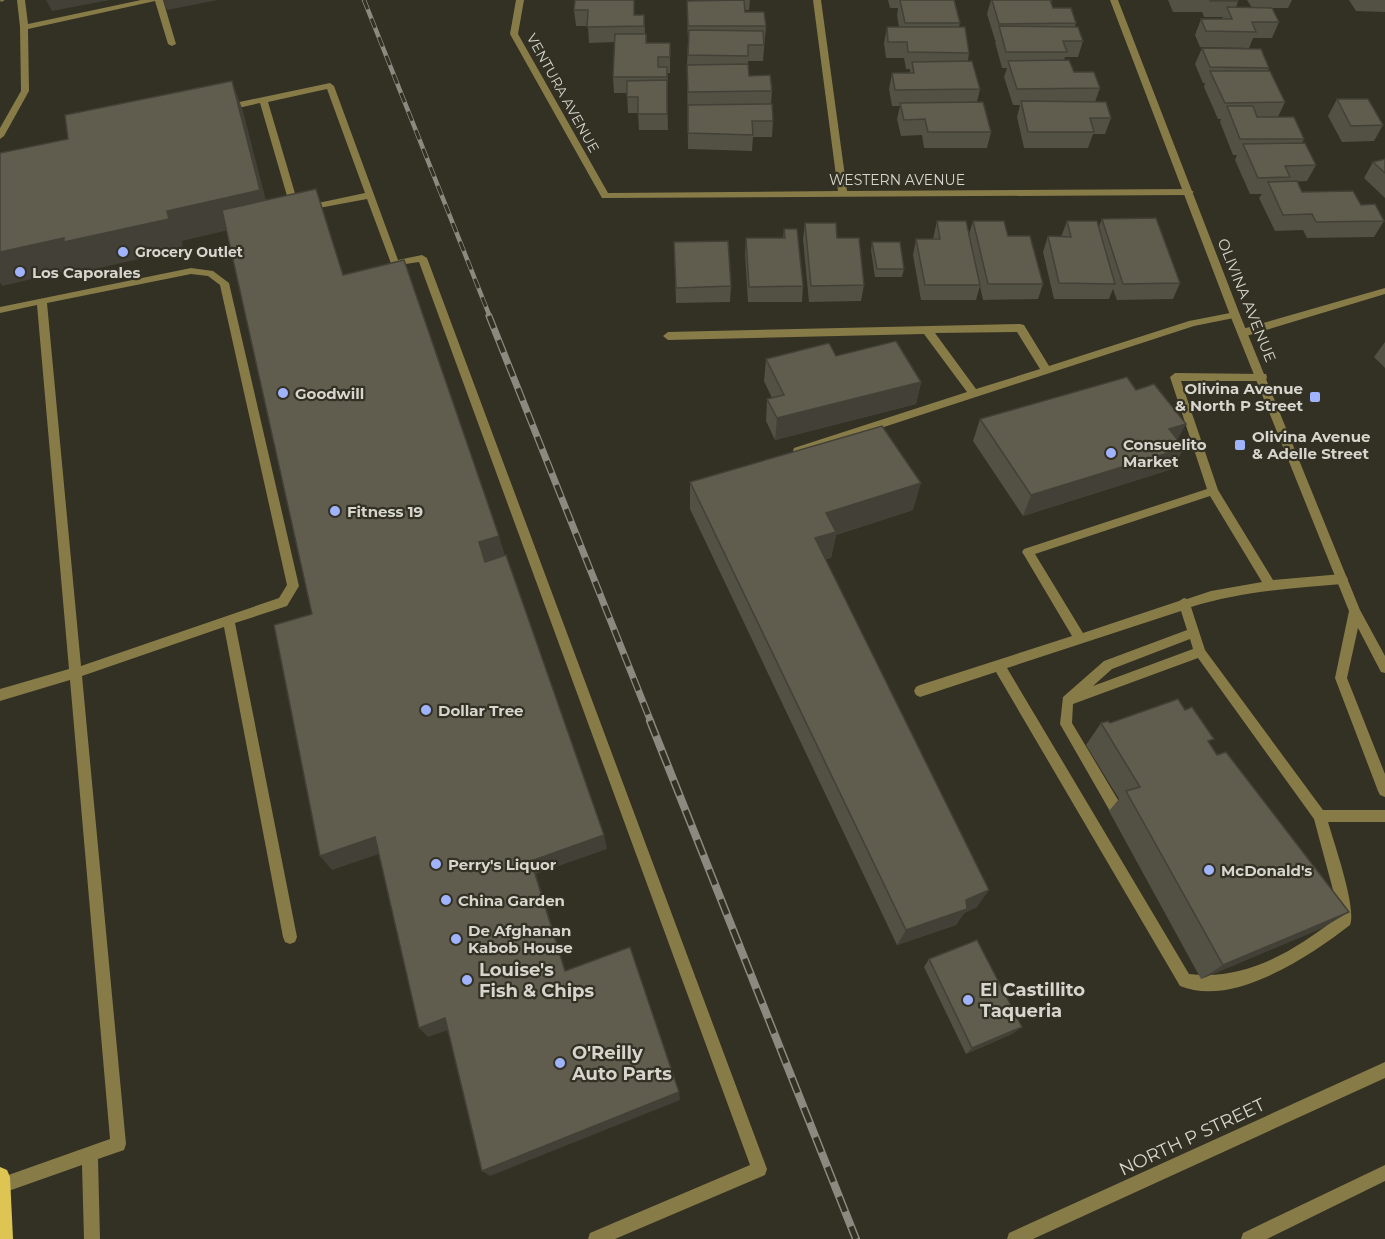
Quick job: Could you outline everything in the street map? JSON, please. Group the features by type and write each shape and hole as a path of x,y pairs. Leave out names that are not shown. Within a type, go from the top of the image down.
{"main road":[{"path":"0,1177 3,1239"}],"street":[{"path":"0,136 25,91 24,27 21,0"},
{"path":"24,27 152,0"},
{"path":"159,0 172,44"},
{"name":"VENTURA AVENUE","path":"520,0 514,34 605,196"},
{"path":"817,0 843,194"},
{"name":"OLIVINA AVENUE","path":"1114,0 1235,315 1342,579 1355,611 1385,668"},
{"path":"217,110 330,86 394,264 422,258 759,1169 596,1239"},
{"path":"263,100 295,211 370,195"},
{"name":"WESTERN AVENUE","path":"605,196 1189,192"},
{"path":"0,310 191,271 210,273 224,283 293,586 283,602 75,673 0,695"},
{"path":"1243,333 1385,291"},
{"path":"0,1186 117,1144 42,301"},
{"path":"781,456 1193,323 1235,315"},
{"path":"668,336 1020,328 1046,370"},
{"path":"927,330 974,394"},
{"path":"1262,377 1175,377 1212,491 1270,585"},
{"path":"1080,637 1028,552 1212,491"},
{"path":"920,691 1184,603 1270,585 1342,579"},
{"path":"998,664 1185,981 1205,985 1217,978 1262,972 1318,942 1345,920 1346,912 1320,816 1200,652 1184,603"},
{"path":"1355,611 1341,678 1385,791"},
{"path":"229,621 290,937"},
{"path":"1116,809 1066,724 1067,701 1108,665 1194,632"},
{"path":"1067,701 1200,652"},
{"path":"1320,816 1385,816"},
{"name":"NORTH P STREET","path":"1015,1239 1385,1070"},
{"path":"90,1155 92,1239"},
{"path":"1249,1239 1385,1173"}],"building":[{"path":"575,0 634,0 634,15 644,15 644,26 587,27 588,10 574,10"},
{"path":"744,0 745,12 764,12 766,26 688,26 687,1"},
{"path":"900,0 954,0 960,23 905,23"},
{"path":"992,0 1050,0 1053,8 1071,8 1076,23 999,24"},
{"path":"1238,0 1238,1 1210,1"},
{"path":"1227,7 1272,8 1279,22 1252,22 1256,32 1206,31 1201,19 1232,19"},
{"path":"999,26 1078,27 1083,41 1063,41 1067,52 1006,52"},
{"path":"887,27 965,27 969,53 908,52 907,42 888,42"},
{"path":"689,30 763,31 764,45 748,45 748,56 688,55"},
{"path":"615,34 646,34 646,43 670,43 670,57 658,57 658,67 667,67 667,77 613,77"},
{"path":"1202,48 1261,49 1269,68 1210,67"},
{"path":"1069,60 1074,72 1094,72 1100,88 1017,89 1008,61"},
{"path":"972,61 980,89 895,90 892,73 914,73 912,62"},
{"path":"748,64 749,76 770,75 772,91 688,92 687,65"},
{"path":"1210,71 1270,71 1285,102 1225,103"},
{"path":"667,80 667,114 638,114 638,97 627,97 627,81"},
{"path":"232,81 260,190 167,211 169,219 64,242 64,238 0,252 0,153 68,139 65,115"},
{"path":"1337,99 1368,99 1383,125 1351,126"},
{"path":"1021,101 1106,102 1111,118 1090,118 1094,132 1028,132"},
{"path":"983,102 991,132 928,132 925,119 904,120 900,103"},
{"path":"772,104 773,121 752,121 753,135 688,133 688,105"},
{"path":"1227,106 1253,106 1257,117 1294,117 1304,139 1240,139"},
{"path":"1305,143 1316,165 1285,166 1290,177 1258,178 1243,144"},
{"path":"1385,159 1385,173 1373,162"},
{"path":"1297,181 1302,192 1353,191 1361,205 1375,204 1384,221 1316,222 1312,214 1283,215 1268,182"},
{"path":"316,189 343,275 404,260 499,536 479,542 485,562 506,555 604,835 531,861 565,971 630,947 679,1092 482,1171 445,1018 419,1028 375,837 320,856 274,625 312,614 222,210"},
{"path":"1156,218 1180,283 1123,284 1102,219"},
{"path":"937,221 966,221 980,285 925,285 916,239 940,239"},
{"path":"973,221 1004,221 1008,236 1030,236 1043,284 988,284"},
{"path":"1067,221 1097,221 1115,284 1059,283 1048,236 1071,237"},
{"path":"805,223 836,223 837,238 859,238 864,285 811,286"},
{"path":"784,229 797,229 803,286 749,287 746,238 785,238"},
{"path":"728,241 731,286 676,288 674,242"},
{"path":"872,242 900,242 904,269 877,269"},
{"path":"896,341 921,382 777,418 767,399 784,395 766,359 829,343 836,356"},
{"path":"1127,377 1136,390 1154,384 1186,424 1169,429 1184,448 1031,495 980,419"},
{"path":"882,426 921,483 826,513 836,532 815,538 989,890 966,900 967,909 906,930 690,482"},
{"name":"McDonald's","path":"1178,699 1185,710 1192,707 1214,739 1208,741 1217,755 1226,752 1349,912 1223,965 1126,791 1140,787 1101,723 1108,721 1110,723"},
{"name":"El Castillito Taqueria","path":"977,940 1022,1027 972,1048 929,959"}],"railway":[{"path":"364,0 490,317"},
{"path":"489,316 651,722"},
{"path":"650,721 856,1239"}],"place":[{"name":"Grocery Outlet","path":"123,252"},
{"name":"Los Caporales","path":"20,272"},
{"name":"Goodwill","path":"283,393"},
{"name":"Olivina Avenue & North P Street","path":"1315,397"},
{"name":"Olivina Avenue & Adelle Street","path":"1240,445"},
{"name":"Consuelito Market","path":"1111,453"},
{"name":"Fitness 19","path":"335,511"},
{"name":"Dollar Tree","path":"426,710"},
{"name":"Perry's Liquor","path":"436,864"},
{"name":"McDonald's","path":"1209,870"},
{"name":"China Garden","path":"446,900"},
{"name":"De Afghanan Kabob House","path":"456,939"},
{"name":"Louise's Fish & Chips","path":"467,980"},
{"name":"El Castillito Taqueria","path":"968,1000"},
{"name":"O'Reilly Auto Parts","path":"560,1063"}]}
